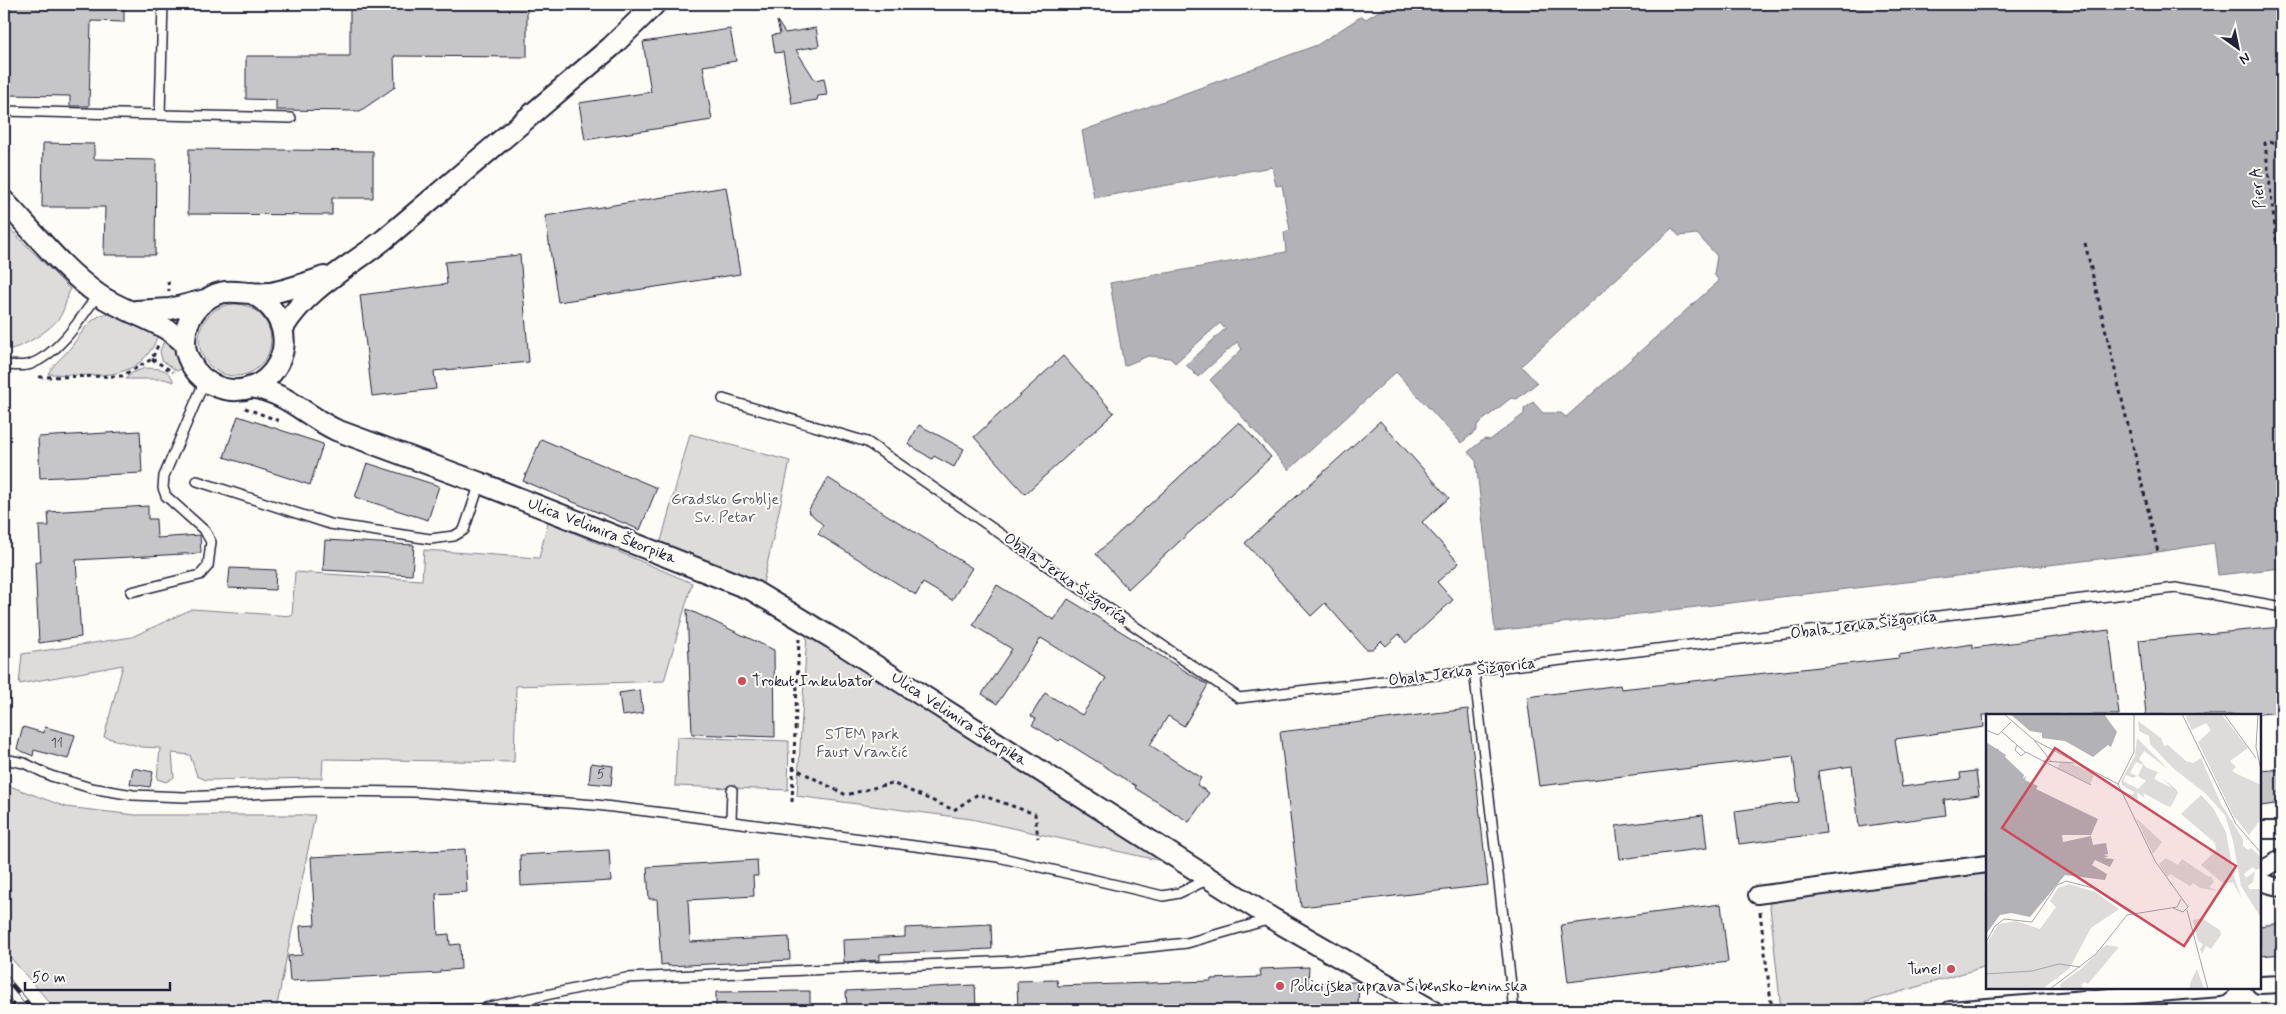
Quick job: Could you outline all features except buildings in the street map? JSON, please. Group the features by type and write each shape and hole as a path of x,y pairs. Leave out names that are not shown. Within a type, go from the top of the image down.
{"street":[{"path":"132,312 170,310 206,300 220,292 236,290 252,293 282,291 334,274 357,261 611,47 654,4"},
{"path":"4,201 76,276 98,294 115,305 165,327 185,344"},
{"path":"283,328 294,311 334,274"},
{"path":"206,300 194,312 186,327 185,344 188,358 204,380 219,388 235,390 251,387 264,381 280,360 284,344 283,328 277,313 272,307 252,293"},
{"path":"280,360 288,389 299,406"},
{"path":"251,387 283,396 299,406"},
{"name":"Ulica Velimira Škorpika","path":"299,406 318,421 336,430 480,483 752,590 1273,919 1431,1010"},
{"path":"2261,830 2282,830"},
{"path":"2261,870 2282,858"},
{"path":"1757,895 1986,864"},
{"path":"2261,882 2282,888"},
{"path":"2261,985 2282,984"},
{"path":"2020,1003 2043,989"},
{"path":"1950,1010 2207,989"}],"lane":[{"path":"160,115 164,4"},
{"path":"4,111 291,118"},
{"path":"4,365 30,365 45,356 63,340 98,294"},
{"path":"131,592 200,575 208,566 211,542 205,531 166,496 163,488 164,476 204,380"},
{"name":"Obala Jerka Šižgorića","path":"722,399 867,442 1238,698 2176,588 2282,607"},
{"path":"197,481 330,524 430,539 454,536 464,530 480,483"},
{"path":"1474,670 1514,1010"},
{"path":"4,759 24,763 51,776 91,788 133,795 184,797 317,791 415,792 596,805 998,857 1163,896 1179,893 1209,879"},
{"path":"731,821 732,790"},
{"path":"433,1010 480,1009 626,978 1013,961 1187,943 1273,919"}],"path":[{"name":"Pier A","path":"2282,141 2265,143 2282,290"},
{"path":"2085,243 2158,552"},
{"path":"33,377 122,376 152,359"},
{"path":"792,802 792,767 800,619"},
{"path":"792,767 846,795 892,783 954,810 978,794 1035,814 1038,838"},
{"path":"1757,895 1772,1010"}],"green space":[{"path":"4,223 70,289 61,315 51,327 27,343 4,350"},
{"path":"242,304 261,314 269,326 271,340 269,354 261,366 249,374 228,376 209,366 201,354 199,333 209,314 221,306"},
{"path":"107,313 159,329 153,346 141,361 130,369 104,375 48,374 86,327 95,318"},
{"path":"166,336 172,341 184,367 177,371 162,360 160,351"},
{"path":"145,368 166,371 174,382 164,379 125,379 132,373"},
{"name":"Gradsko Groblje Sv. Petar","path":"690,434 790,461 763,583 660,545"},
{"path":"548,522 692,583 664,681 516,686 514,762 323,759 322,778 206,780 197,776 190,755 172,753 174,777 166,782 157,779 160,748 142,747 104,737 123,665 19,684 22,654 132,637 192,609 292,616 295,572 422,580 424,550 539,558"},
{"name":"STEM park Faust Vrančić","path":"807,634 963,735 1148,846 1162,861 971,819 797,796"},
{"path":"677,737 789,741 788,790 675,786"},
{"path":"7,785 66,807 135,815 315,815 276,1010 56,1010 4,950 4,790"},
{"path":"1986,871 1986,966 1863,1003 1820,1010 1781,1010 1769,897"},
{"path":"2144,1002 2145,1010 2043,1010"}],"shaded area":[{"path":"1390,4 2282,4 2282,568 2218,575 2214,543 2158,552 1495,631 1476,461 1468,452 1484,439 1490,440 1524,414 1524,409 1533,402 1543,413 1561,413 1566,417 1719,281 1714,274 1717,256 1697,234 1679,236 1672,228 1521,366 1537,383 1517,399 1511,398 1477,425 1477,430 1461,443 1396,372 1289,470 1210,380 1242,349 1237,342 1198,377 1186,365 1225,329 1220,323 1175,363 1170,358 1148,356 1124,366 1110,283 1286,252 1284,232 1290,230 1282,185 1276,186 1272,167 1094,198 1082,131 1317,45 1362,16 1366,19"}],"railway":[{"path":"4,976 33,1010"},
{"path":"4,996 16,1010"}],"place":[{"name":"Trokut Inkubator","path":"742,681"},
{"name":"Tunel","path":"1951,969"},
{"name":"Policijska uprava Šibensko-kninska","path":"1280,986"}]}
